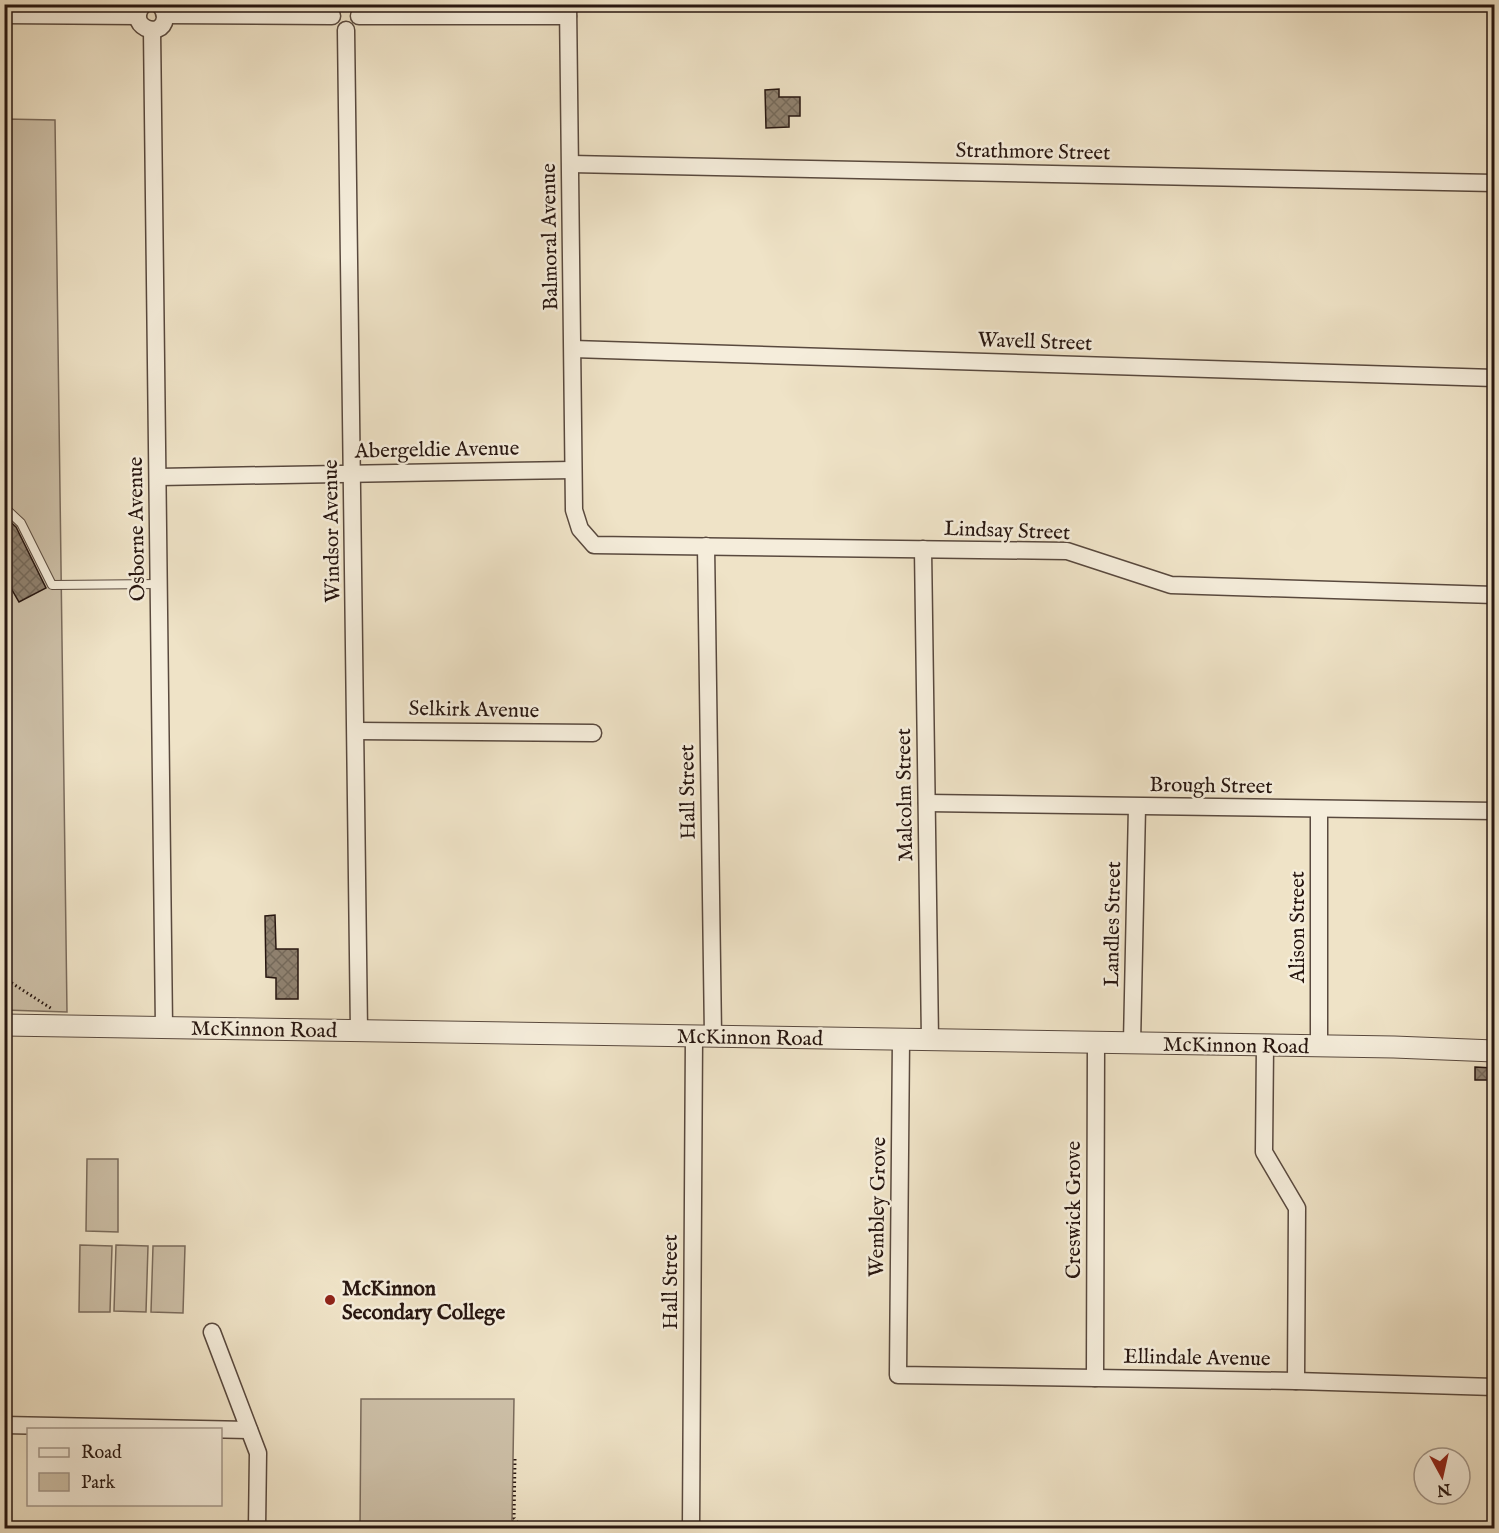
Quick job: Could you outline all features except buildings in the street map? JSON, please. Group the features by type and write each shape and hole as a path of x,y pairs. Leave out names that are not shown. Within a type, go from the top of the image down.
{"street":[{"path":"4,15 141,10 140,24 152,30 163,24 162,10 336,10 335,25 346,30 357,25 356,10 568,10"},
{"name":"Balmoral Avenue","path":"568,10 573,470"},
{"name":"Osborne Avenue","path":"152,30 164,1028"},
{"name":"Windsor Avenue","path":"346,30 359,1031"},
{"name":"Strathmore Street","path":"571,164 1494,183"},
{"name":"Wavell Street","path":"573,349 1494,378"},
{"name":"Abergeldie Avenue","path":"158,477 573,470"},
{"name":"Lindsay Street","path":"573,470 574,510 580,529 594,545 1068,551 1171,585 1494,595"},
{"name":"Hall Street","path":"691,1528 704,1036 706,546"},
{"name":"Malcolm Street","path":"923,549 930,1040"},
{"name":"Selkirk Avenue","path":"356,731 593,733"},
{"name":"Brough Street","path":"927,803 1494,811"},
{"name":"Landles Street","path":"1132,1043 1137,807"},
{"name":"Alison Street","path":"1319,809 1319,1046"},
{"name":"McKinnon Road","path":"4,1025 1096,1042 1494,1051"},
{"name":"Wembley Grove","path":"898,1375 902,1039"},
{"name":"Creswick Grove","path":"1095,1378 1096,1042"},
{"path":"1265,1045 1264,1152 1297,1208 1296,1381"},
{"path":"212,1332 258,1453 258,1528"},
{"name":"Ellindale Avenue","path":"898,1375 1296,1381 1494,1387"},
{"path":"4,1425 151,1428"},
{"path":"222,1429 249,1430"}],"lane":[{"path":"4,507 19,520 52,585 159,584"}],"path":[{"path":"4,978 54,1010"},
{"path":"515,1459 514,1518 522,1528"}],"green space":[{"path":"5,119 55,120 67,1012 5,1010"},
{"path":"87,1159 118,1159 118,1232 86,1231"},
{"path":"80,1245 112,1246 110,1312 79,1312"},
{"path":"116,1245 148,1246 146,1312 114,1311"},
{"path":"153,1246 185,1246 183,1313 151,1312"},
{"path":"361,1399 514,1399 512,1520 519,1528 360,1528"}],"place":[{"name":"McKinnon Secondary College","path":"330,1300"}]}
